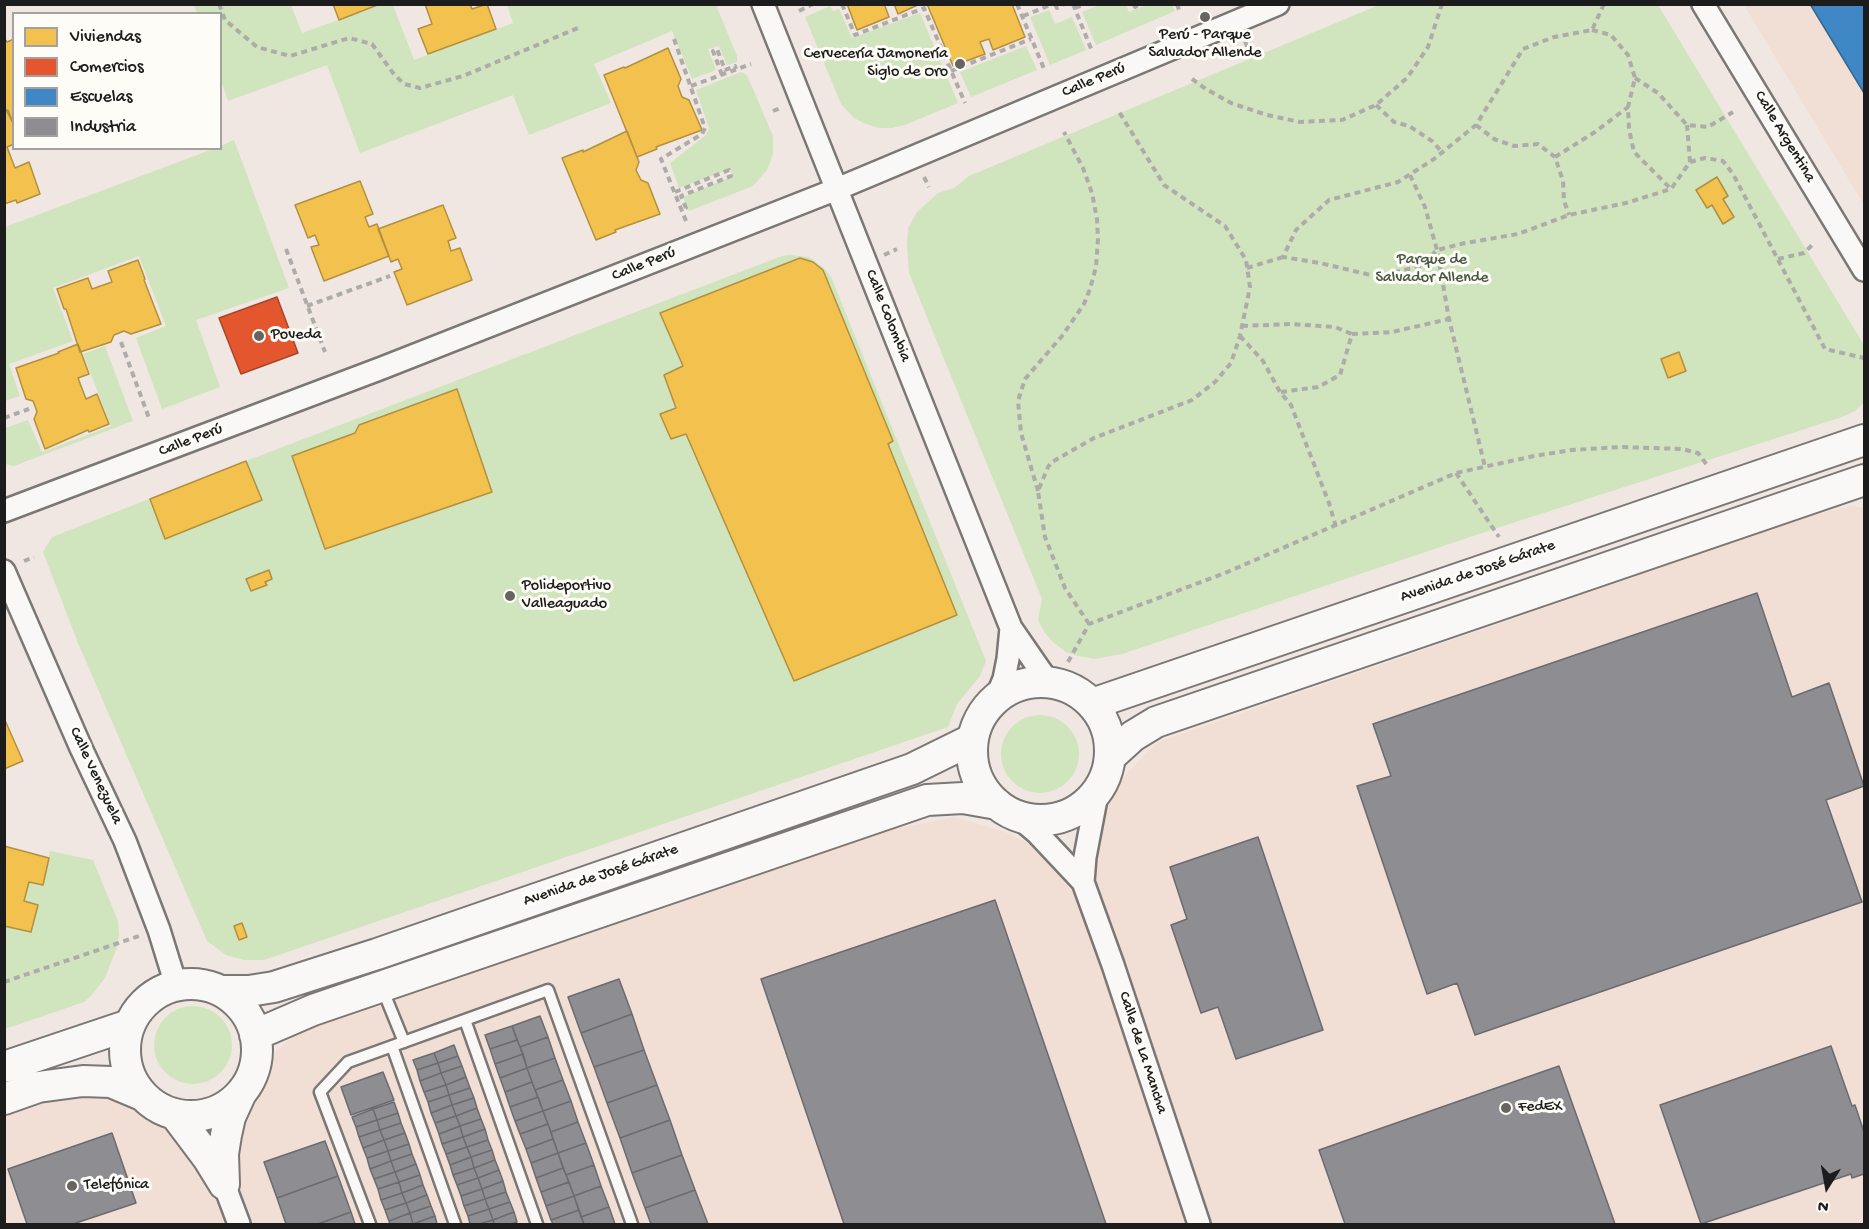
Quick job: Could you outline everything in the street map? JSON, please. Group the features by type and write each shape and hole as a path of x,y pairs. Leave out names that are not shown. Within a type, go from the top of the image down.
{"main road":[{"name":"Avenida de José Gárate","path":"1092,704 1864,440"},
{"path":"1111,756 1133,736 1156,722 1850,493 1864,480"},
{"path":"1058,672 1072,689 1092,704 1107,728 1111,756 1107,776 1097,794 1080,809 1060,818 1039,821 1007,810 981,785 973,763 973,739 981,718 994,701 1011,689 1058,672"},
{"name":"Avenida de José Gárate","path":"222,992 274,987 377,954 912,769 973,739"},
{"name":"Avenida de José Gárate","path":"255,1035 313,1010 927,800 963,798 1007,810"},
{"path":"142,1095 131,1079 125,1062 124,1043 129,1025 140,1007 156,993 176,985 200,985 222,992 237,1003 249,1018 255,1035 257,1053 254,1069 230,1117 223,1154 224,1184"},
{"path":"4,1067 129,1025"},
{"path":"4,1099 38,1087 83,1081 111,1082 142,1095 157,1107 175,1114 199,1115 222,1108 241,1092"},
{"path":"175,1114 208,1158 224,1184"}],"street":[{"name":"Calle Colombia","path":"764,4 1011,628 1058,672"},
{"name":"Calle Perú","path":"4,511 382,368 837,189 1278,4"},
{"name":"Calle Argentina","path":"1703,4 1864,270"},
{"name":"Calle Venezuela","path":"4,571 81,748 125,841 159,930 176,985"},
{"name":"Calle Colombia","path":"994,701 1004,679 1011,628"},
{"name":"Calle de La Mancha","path":"1083,882 1085,857 1097,794"},
{"name":"Calle de La Mancha","path":"1007,810 1037,833 1083,882 1113,964 1198,1224"},
{"path":"224,1184 239,1224"}],"lane":[{"path":"382,987 404,1042"},
{"path":"370,1224 320,1092 348,1062 548,990 632,1224"},
{"path":"465,1020 537,1224"},
{"path":"392,1046 455,1224"}],"path":[{"path":"219,4 225,20 257,47 290,56 349,38 372,44 393,74 404,84 420,88 463,76 578,28"},
{"path":"799,11 813,4"},
{"path":"842,4 855,35 924,8 965,103"},
{"path":"1017,4 1045,71"},
{"path":"1022,17 1054,4 1057,8 1064,4"},
{"path":"1084,4 1074,6 1092,51"},
{"path":"1134,4 1135,7 1141,4"},
{"path":"1177,4 1180,13"},
{"path":"1192,79 1231,103 1267,116 1300,122 1342,120 1376,105 1407,78 1428,47 1442,4"},
{"path":"1592,30 1604,4"},
{"path":"1283,257 1296,230 1329,200 1398,182 1476,125 1523,49 1554,37 1592,30 1611,35 1628,55 1635,78 1628,107 1629,129 1634,152 1671,189"},
{"path":"674,39 705,128 702,134 661,159 686,221"},
{"path":"951,71 1031,39"},
{"path":"722,75 712,51 717,49 725,70 735,66 736,69"},
{"path":"691,86 751,64"},
{"path":"1247,268 1283,257 1375,276 1419,267 1437,250 1518,234 1569,215 1626,203 1671,189 1690,162 1687,125 1658,93 1635,78"},
{"path":"1376,105 1394,122 1419,131 1442,152"},
{"path":"1556,158 1628,107"},
{"path":"1038,491 1052,462 1094,438 1192,400 1215,382 1231,363 1240,336 1250,286 1246,260 1225,226 1164,184 1118,110"},
{"path":"1687,125 1708,128 1733,112"},
{"path":"1476,125 1494,139 1514,146 1539,144 1556,158 1569,215"},
{"path":"1064,132 1083,168 1092,193 1097,219 1096,267 1084,304 1062,336 1025,379 1018,401 1021,433 1038,491 1045,537 1065,588 1089,624"},
{"path":"1690,162 1705,158 1723,161 1733,174 1825,349 1864,358"},
{"path":"675,192 729,170 731,176 681,196 686,208 682,211"},
{"path":"1410,176 1425,207 1437,250 1449,319 1485,467"},
{"path":"1778,259 1804,253 1813,243"},
{"path":"286,249 325,352"},
{"path":"307,306 390,276"},
{"path":"1242,326 1291,324 1335,327 1352,334 1392,332 1449,319"},
{"path":"1280,392 1318,387 1340,375 1352,334"},
{"path":"1240,336 1263,361 1280,392 1291,405 1336,527"},
{"path":"121,342 149,418"},
{"path":"4,418 28,409"},
{"path":"1058,672 1089,624 1225,573 1278,549 1336,527 1456,473 1572,450 1621,447 1682,449 1698,453 1710,468"},
{"path":"1456,473 1499,538"},
{"path":"4,982 133,938"}],"shaded area":[{"path":"1744,5 1864,5 1864,205"},
{"path":"1851,506 1864,508 1864,1224 5,1224 4,1113 72,1092 134,1100 164,1120 195,1154 242,1113 276,1051 304,1027 894,829 954,817 1003,831 1034,846 1053,863 1094,851 1102,818 1116,785 1158,742 1807,517"}],"green space":[{"path":"1102,4 1126,5 1129,12 1147,5 1172,5 1175,11 1096,45 1082,12"},
{"path":"194,5 291,5 302,33 380,5 393,5 414,60 513,23 507,5 716,5 737,56 737,62 727,65 719,46 708,49 716,70 692,79 672,31 594,64 611,103 529,135 513,95 360,153 327,65 228,101 222,84 222,12 197,12"},
{"name":"Parque de Salvador Allende","path":"1379,5 1658,5 1864,345 1864,402 1855,411 1842,417 1500,527 1122,654 1094,659 1066,652 1045,633 1038,620 1042,599 909,273 908,228 917,212 938,193 954,188 969,176"},
{"path":"830,6 833,11 839,9 852,38 920,13 958,103 892,128 879,128 854,118 841,104 805,17"},
{"path":"1049,10 1055,24 1072,17 1086,50 1050,65 1030,17"},
{"path":"1026,46 1037,70 971,97 960,72"},
{"path":"741,72 747,75 773,136 773,154 767,170 753,186 689,211 683,197 733,176 730,169 679,188 670,163 706,135 709,128 696,90"},
{"path":"234,140 289,288 196,320 220,387 162,409 136,338 166,326 139,256 53,288 73,341 9,364 20,396 5,401 5,227 210,150 222,150 222,146"},
{"name":"Polideportivo Valleaguado","path":"789,255 808,257 826,270 832,279 986,661 980,676 957,704 948,727 264,960 244,960 226,955 207,941 78,643 43,552 52,537"},
{"path":"105,346 133,421 14,466 5,464 5,428 28,420 42,452 111,426 83,354"},
{"path":"1040,715 1055,718 1068,726 1076,739 1079,754 1076,769 1068,782 1055,790 1040,793 1025,790 1012,782 1004,769 1001,754 1004,739 1012,726 1025,718"},
{"path":"50,851 93,860 118,921 117,947 105,978 84,1002 5,1029 4,926 31,932 38,905 24,901 29,882 43,885"},
{"path":"193,1006 208,1009 221,1017 229,1030 232,1045 229,1060 221,1073 208,1081 193,1084 178,1081 165,1073 157,1060 154,1045 157,1030 165,1017 178,1009"}],"building: Viviendas":[{"path":"333,4 380,4 339,20"},
{"path":"425,4 470,4 472,9 487,4 496,29 428,54 418,29 432,24"},
{"path":"847,4 887,4 885,6 889,17 857,30"},
{"path":"894,4 920,4 898,14"},
{"path":"927,4 1012,4 1025,37 993,50 989,39 980,42 985,54 953,66"},
{"path":"4,38 7,42 12,40 12,121 4,106"},
{"path":"668,48 681,79 678,86 682,97 689,100 702,130 656,147 657,149 637,157 604,75"},
{"path":"8,110 12,120 12,145 7,147 15,168 29,162 40,194 17,203 16,200 4,204 4,112"},
{"path":"627,131 639,162 636,170 641,180 648,183 660,214 615,230 616,232 596,240 562,158 583,150 583,152"},
{"path":"1717,177 1728,196 1723,199 1734,217 1723,224 1712,205 1707,208 1696,190"},
{"path":"360,181 373,214 365,217 369,227 377,224 389,256 324,281 311,247 319,245 315,235 308,238 295,205"},
{"path":"443,205 456,238 448,241 451,251 460,248 472,280 407,305 394,272 402,269 398,259 391,262 378,229"},
{"path":"800,258 813,262 823,270 893,441 888,444 957,615 794,681 686,434 671,439 660,414 676,408 664,375 683,366 660,313"},
{"path":"138,260 161,324 131,334 124,331 114,335 111,342 80,352 57,289 88,278 92,289 112,282 108,271"},
{"path":"78,344 89,374 78,378 86,399 97,394 109,424 89,432 88,430 45,449 34,419 37,412 35,406 33,401 26,399 16,368"},
{"path":"1679,352 1686,371 1668,378 1661,359"},
{"path":"457,389 492,492 325,549 292,456 355,433 359,425"},
{"path":"246,461 262,500 165,539 150,499"},
{"path":"269,570 272,579 265,582 267,585 251,591 246,579"},
{"path":"4,718 23,761 4,769"},
{"path":"4,846 49,858 43,885 29,882 24,901 38,905 31,932 4,926"},
{"path":"242,923 247,937 239,940 234,926"}],"building: Comercios":[{"name":"Poveda","path":"277,297 298,353 241,374 219,318"}],"building: Escuelas":[{"path":"1810,4 1864,4 1864,93"}],"building: Industria":[{"path":"1757,593 1792,697 1829,683 1864,786 1826,800 1862,902 1475,1035 1457,983 1427,994 1357,786 1391,776 1373,724"},
{"path":"1258,837 1323,1030 1236,1059 1218,1007 1201,1013 1171,925 1187,919 1170,867"},
{"path":"995,900 1106,1224 844,1224 761,979"},
{"path":"619,979 632,1014 581,1033 568,997"},
{"path":"632,1014 644,1050 594,1067 581,1033"},
{"path":"540,1016 548,1037 520,1047 512,1026"},
{"path":"512,1026 517,1040 490,1049 485,1035"},
{"path":"548,1037 555,1058 527,1068 520,1047"},
{"path":"517,1040 523,1054 495,1064 490,1049"},
{"path":"454,1045 458,1056 438,1063 434,1053"},
{"path":"1831,1046 1852,1106 1855,1105 1864,1132 1864,1174 1852,1178 1851,1174 1701,1224 1660,1105"},
{"path":"644,1050 657,1085 607,1103 594,1067"},
{"path":"434,1053 438,1063 417,1070 413,1060"},
{"path":"523,1054 527,1068 500,1078 495,1064"},
{"path":"458,1056 462,1066 441,1073 438,1063"},
{"path":"555,1058 563,1080 535,1090 527,1068"},
{"path":"438,1063 441,1073 420,1081 417,1070"},
{"path":"462,1066 466,1077 446,1085 441,1073"},
{"name":"FedEX","path":"1559,1066 1615,1224 1345,1224 1319,1150"},
{"path":"527,1068 532,1082 505,1092 500,1078"},
{"path":"383,1072 394,1100 351,1115 341,1087"},
{"path":"441,1073 446,1085 424,1092 420,1081"},
{"path":"466,1077 470,1088 449,1095 446,1085"},
{"path":"563,1080 571,1101 543,1111 535,1090"},
{"path":"532,1082 538,1097 510,1107 505,1092"},
{"path":"446,1085 449,1095 428,1102 424,1092"},
{"path":"657,1085 670,1120 620,1138 607,1103"},
{"path":"470,1088 474,1098 452,1105 449,1095"},
{"path":"449,1095 452,1105 431,1113 428,1102"},
{"path":"538,1097 543,1111 515,1121 510,1107"},
{"path":"474,1098 477,1108 456,1116 452,1105"},
{"path":"571,1101 578,1122 551,1132 543,1111"},
{"path":"394,1102 398,1113 377,1120 373,1109"},
{"path":"452,1105 456,1116 435,1123 431,1113"},
{"path":"477,1108 481,1119 460,1126 456,1116"},
{"path":"373,1109 377,1120 356,1127 352,1117"},
{"path":"543,1111 548,1124 520,1134 515,1121"},
{"path":"398,1113 401,1123 380,1130 377,1120"},
{"path":"456,1116 460,1126 439,1134 435,1123"},
{"path":"481,1119 485,1129 463,1137 460,1126"},
{"path":"377,1120 380,1130 359,1137 356,1127"},
{"path":"670,1120 682,1155 632,1173 620,1138"},
{"path":"578,1122 586,1143 558,1153 551,1132"},
{"path":"401,1123 405,1133 384,1140 380,1130"},
{"path":"548,1124 553,1139 526,1149 520,1134"},
{"path":"460,1126 463,1137 442,1144 439,1134"},
{"path":"485,1129 488,1140 467,1147 463,1137"},
{"path":"380,1130 384,1140 363,1148 359,1137"},
{"name":"Telefónica","path":"112,1133 136,1203 73,1224 27,1224 8,1169"},
{"path":"405,1133 409,1144 388,1151 384,1140"},
{"path":"463,1137 467,1147 446,1154 442,1144"},
{"path":"553,1139 558,1153 531,1163 526,1149"},
{"path":"384,1140 388,1151 367,1158 363,1148"},
{"path":"488,1140 492,1150 471,1157 467,1147"},
{"path":"325,1141 338,1176 277,1198 264,1162"},
{"path":"586,1143 594,1165 566,1175 558,1153"},
{"path":"409,1144 412,1154 391,1161 388,1151"},
{"path":"467,1147 471,1157 450,1165 446,1154"},
{"path":"492,1150 495,1160 474,1168 471,1157"},
{"path":"388,1151 391,1161 370,1169 367,1158"},
{"path":"558,1153 563,1168 536,1178 531,1163"},
{"path":"412,1154 416,1164 395,1172 391,1161"},
{"path":"682,1155 695,1190 645,1208 632,1173"},
{"path":"471,1157 474,1168 453,1175 450,1165"},
{"path":"495,1160 499,1170 478,1178 474,1168"},
{"path":"391,1161 395,1172 374,1179 370,1169"},
{"path":"416,1164 420,1175 399,1182 395,1172"},
{"path":"594,1165 601,1186 574,1196 566,1175"},
{"path":"474,1168 478,1178 457,1185 453,1175"},
{"path":"563,1168 569,1182 541,1192 536,1178"},
{"path":"499,1170 503,1181 482,1189 478,1178"},
{"path":"395,1172 399,1182 378,1189 374,1179"},
{"path":"420,1175 423,1185 402,1193 399,1182"},
{"path":"338,1176 351,1212 318,1224 286,1224 277,1198"},
{"path":"478,1178 482,1189 461,1196 457,1185"},
{"path":"503,1181 506,1192 485,1199 482,1189"},
{"path":"399,1182 402,1193 381,1200 378,1189"},
{"path":"569,1182 574,1196 546,1206 541,1192"},
{"path":"423,1185 427,1195 406,1203 402,1193"},
{"path":"601,1186 609,1207 581,1217 574,1196"},
{"path":"482,1189 485,1199 464,1206 461,1196"},
{"path":"695,1190 708,1224 651,1224 645,1208"},
{"path":"506,1192 510,1202 489,1209 485,1199"},
{"path":"402,1193 406,1203 385,1210 381,1200"},
{"path":"427,1195 431,1206 410,1213 406,1203"},
{"path":"574,1196 579,1210 551,1220 546,1206"},
{"path":"485,1199 489,1209 468,1216 464,1206"},
{"path":"510,1202 514,1212 493,1220 489,1209"},
{"path":"406,1203 410,1213 389,1221 385,1210"},
{"path":"431,1206 435,1216 413,1224 410,1213"},
{"path":"609,1207 615,1224 584,1224 581,1217"},
{"path":"489,1209 493,1220 470,1224 468,1216"},
{"path":"579,1210 584,1224 553,1224 551,1220"},
{"path":"351,1212 355,1224 318,1224"},
{"path":"514,1212 517,1222 494,1224 493,1220"},
{"path":"410,1213 413,1224 390,1224 389,1221"},
{"path":"435,1216 437,1224 413,1224"},
{"path":"493,1220 494,1224 479,1224"}],"place":[{"name":"Perú - Parque Salvador Allende","path":"1205,17"},
{"name":"Cervecería Jamonería Siglo de Oro","path":"960,64"},
{"name":"Poveda","path":"259,336"},
{"name":"Polideportivo Valleaguado","path":"510,596"},
{"name":"FedEX","path":"1506,1108"},
{"name":"Telefónica","path":"72,1186"}]}
